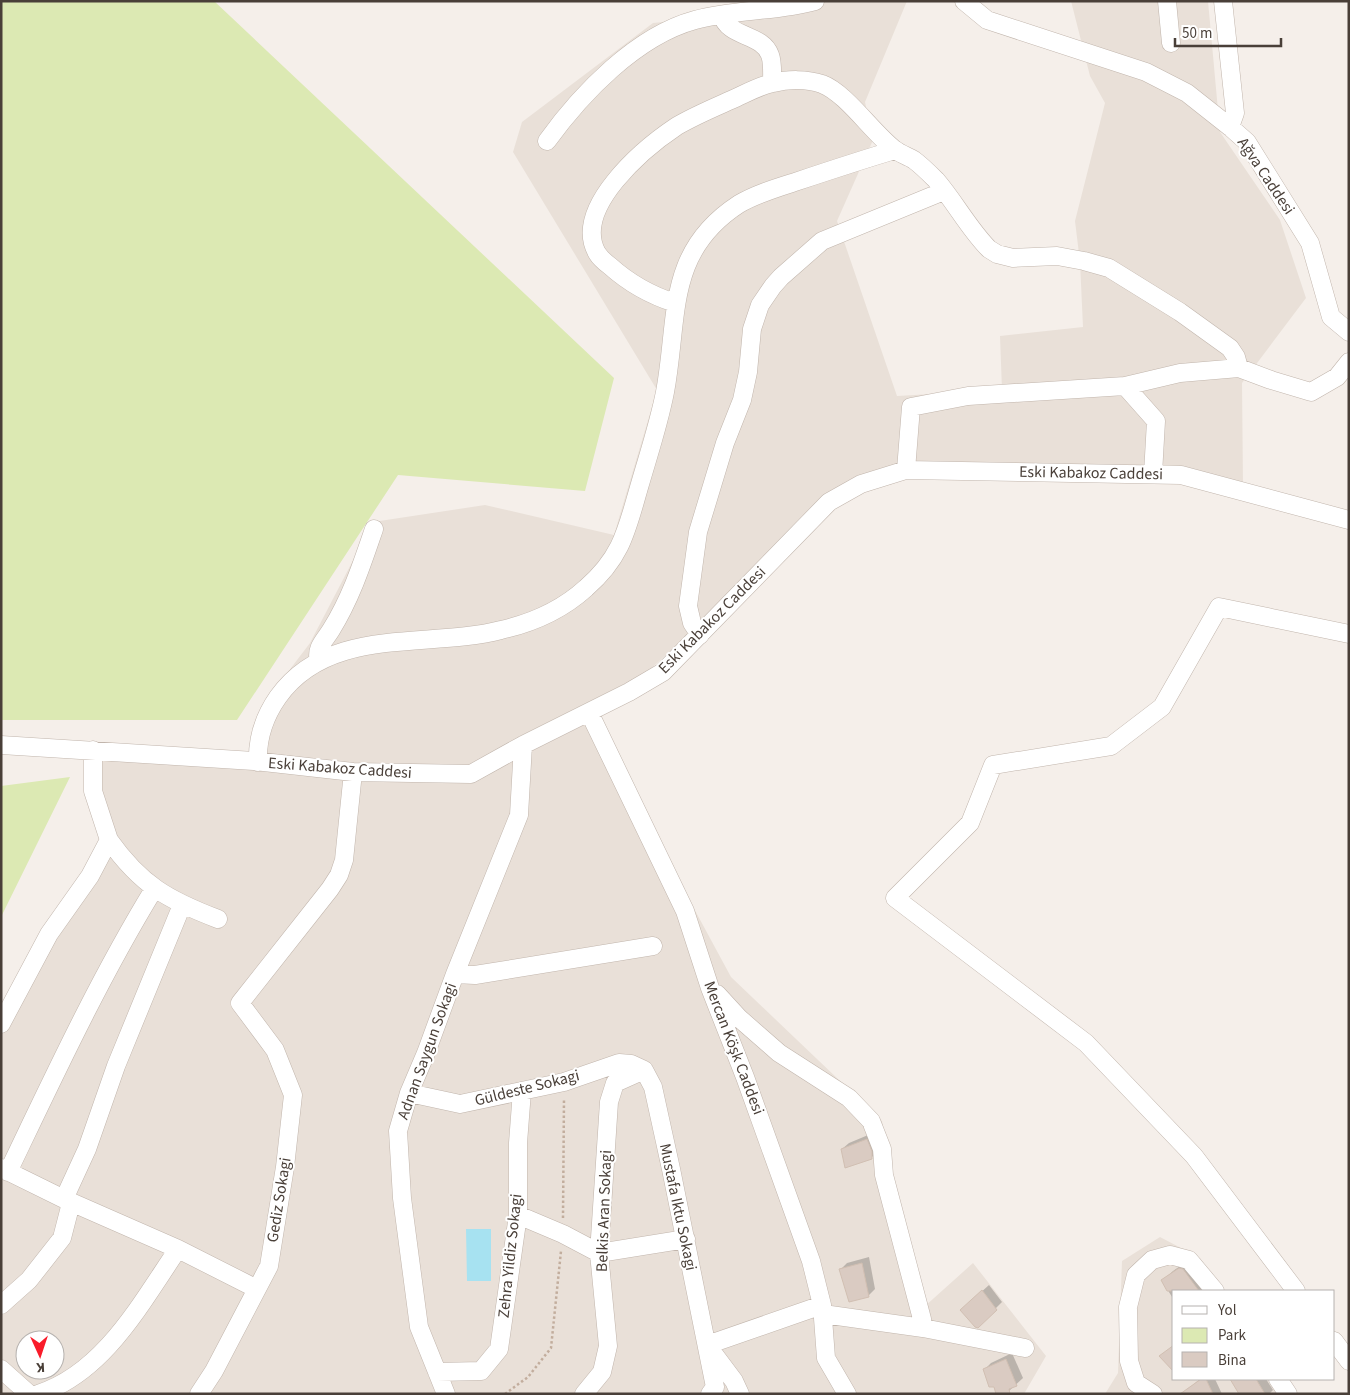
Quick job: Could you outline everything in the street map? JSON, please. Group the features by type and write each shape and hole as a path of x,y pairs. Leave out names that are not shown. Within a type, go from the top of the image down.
{"street":[{"path":"547,142 580,99 607,72 662,34 694,20 787,7 815,1"},
{"name":"Ağva Caddesi","path":"964,1 987,20 1146,72 1187,93 1230,126 1247,142 1310,243 1331,317 1349,332"},
{"path":"1167,1 1171,44"},
{"path":"1223,1 1235,113 1230,126"},
{"path":"722,15 724,22 729,28 760,43 767,50 771,61 772,83"},
{"path":"675,304 634,286 597,255 592,238 593,220 599,204 620,175 647,149 661,137 693,117 762,86 792,80 806,81 820,83 834,90 895,150 914,160 923,168 944,191 983,243 996,254 1012,258 1057,256 1084,260 1109,268 1180,312 1230,348 1240,368"},
{"path":"258,762 258,746 262,726 271,707 284,688 302,672 319,661 340,652 389,642 481,634 509,628 532,620 565,603 586,589 604,570 625,537 665,389 675,304 680,279 688,260 701,238 721,217 741,203 764,192 895,150"},
{"path":"700,635 692,623 688,606 698,532 725,443 742,400 748,372 752,329 760,305 780,277 822,241 944,191"},
{"path":"906,470 911,407 968,396 1125,386 1180,373 1240,368 1311,392 1337,377 1349,362"},
{"path":"1125,386 1156,421 1153,474"},
{"name":"Eski Kabakoz Caddesi","path":"1,745 258,762 353,772 471,774 523,744 629,692 663,672 830,502 862,484 906,470 1180,475 1349,520"},
{"path":"319,661 319,649 349,598 374,529"},
{"path":"1295,1290 1194,1156 1086,1044 895,898 970,823 993,765 1110,746 1162,707 1219,607 1349,634"},
{"name":"Mercan Köşk Caddesi","path":"588,712 685,911 710,988 748,1086 811,1261 822,1309 826,1358 847,1394"},
{"name":"Adnan Saygun Sokagi","path":"446,1394 418,1327 402,1198 398,1131 409,1093 426,1054 454,974 519,816 523,744"},
{"path":"93,750 93,791 109,840 130,866 154,888 182,905 218,919"},
{"name":"Gediz Sokagi","path":"199,1394 214,1371 269,1266 285,1167 293,1095 274,1050 240,1003 339,875 344,860 353,772"},
{"path":"1,1024 49,934 90,876 109,840"},
{"path":"154,888 132,926 5,1170 67,1201 178,1249 257,1290"},
{"path":"1,1305 29,1280 62,1238 67,1201 116,1066 182,905"},
{"path":"454,974 475,975 652,946"},
{"path":"710,988 739,1018 779,1053 850,1098 871,1121 882,1149 884,1175 923,1328"},
{"name":"Güldeste Sokagi","path":"409,1093 460,1104 564,1082 618,1062 631,1064 644,1070"},
{"name":"Mustafa Iktu Sokagi","path":"644,1070 652,1086 686,1239 707,1345 713,1390"},
{"name":"Belkis Aran Sokagi","path":"584,1394 602,1372 608,1346 599,1253 609,1102 616,1083 644,1070"},
{"name":"Zehra Yildiz Sokagi","path":"437,1372 481,1371 499,1350 518,1215 518,1143 522,1091"},
{"path":"518,1215 563,1234 599,1253 686,1239"},
{"path":"38,1394 52,1389 82,1371 104,1349 129,1320 178,1249"},
{"path":"1153,1394 1131,1388 1128,1307 1136,1275 1152,1260 1170,1255 1189,1260 1214,1290"},
{"path":"707,1345 822,1309 1025,1348"},
{"path":"1335,1342 1349,1361"},
{"name":"Mustafa Iktu Sokagi","path":"707,1345 734,1381 740,1394"},
{"path":"1,1369 29,1394"},
{"path":"1279,1380 1288,1394"}],"shaded area":[{"path":"809,1 907,1 865,102 873,140 837,221 897,396 1002,390 1000,336 1083,327 1080,262 1075,221 1105,103 1090,76 1071,1 1208,1 1220,132 1280,220 1306,298 1242,383 1243,486 904,467 834,497 608,709 591,718 731,977 882,1121 914,1316 973,1263 1046,1356 1024,1394 1,1394 1,1026 105,837 96,749 248,762 262,706 310,643 373,522 485,505 614,535 657,390 513,152 522,122 653,23 794,9"},
{"path":"1160,1237 1200,1258 1222,1290 1172,1290 1172,1380 1283,1380 1293,1394 1105,1394 1118,1373 1122,1261"}],"green space":[{"path":"1,1 214,1 614,378 585,491 398,475 237,720 1,720"},
{"path":"70,777 1,917 1,786"}],"water":[{"path":"466,1229 491,1229 491,1281 467,1281"}],"building":[{"path":"867,1139 872,1151 872,1159 845,1168 841,1149"},
{"path":"862,1263 869,1297 849,1302 839,1269"},
{"path":"1179,1268 1183,1269 1198,1290 1167,1291 1161,1280"},
{"path":"982,1290 997,1310 978,1328 960,1310"},
{"path":"1172,1346 1172,1370 1159,1356"},
{"path":"1006,1359 1017,1386 1009,1389 1010,1394 996,1394 994,1387 989,1387 983,1369"},
{"path":"1200,1380 1206,1380 1213,1394 1180,1394"},
{"path":"1231,1380 1257,1380 1265,1394 1239,1394"}]}
